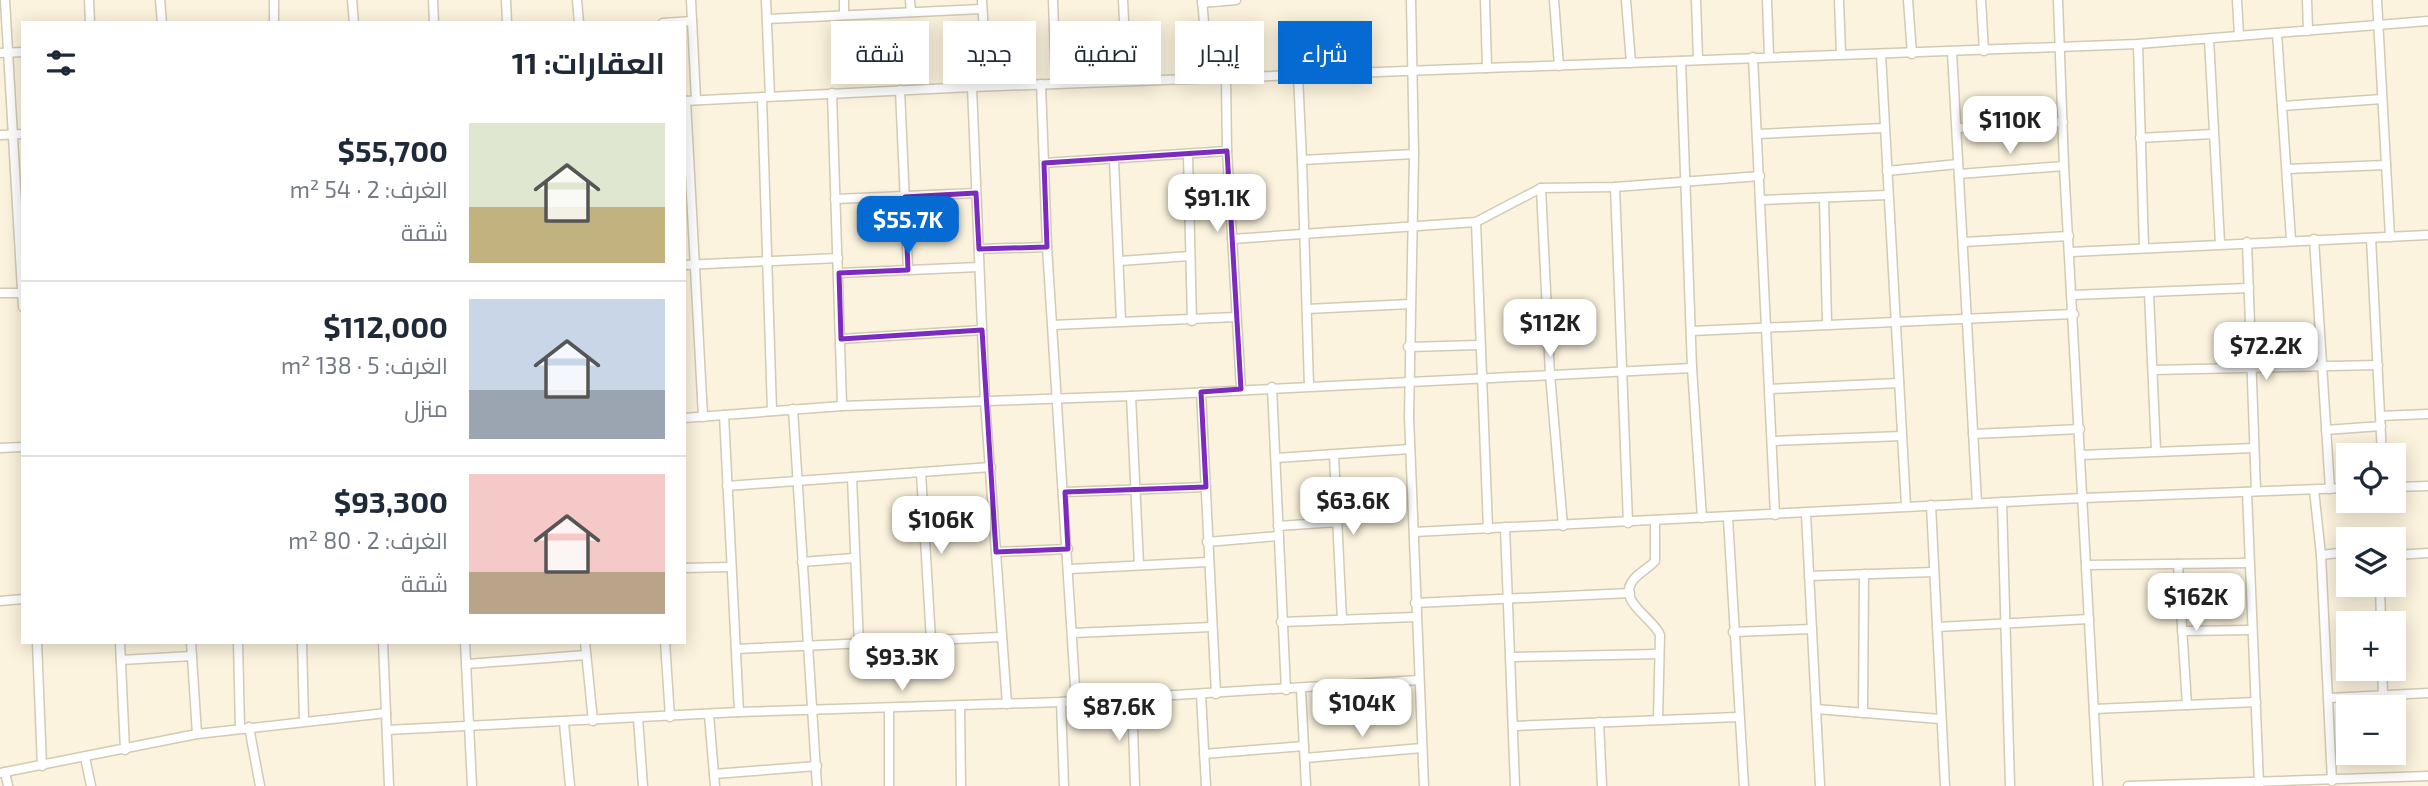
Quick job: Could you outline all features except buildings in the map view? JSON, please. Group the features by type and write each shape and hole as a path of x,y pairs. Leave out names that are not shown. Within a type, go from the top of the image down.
{"street":[{"path":"5,0 5,53 19,134 21,240"},
{"path":"89,0 90,21"},
{"path":"160,0 162,21"},
{"path":"274,0 274,21"},
{"path":"352,0 354,21"},
{"path":"433,0 434,21"},
{"path":"506,0 507,21"},
{"path":"578,0 579,21"},
{"path":"691,0 696,100"},
{"path":"766,0 767,260 772,411"},
{"path":"844,0 845,15"},
{"path":"910,0 911,12"},
{"path":"1053,0 1054,21"},
{"path":"1123,0 1124,21"},
{"path":"1204,21 1202,1 1236,0"},
{"path":"1411,0 1414,153 1408,382 1415,617 1424,786"},
{"path":"1485,0 1487,68"},
{"path":"1554,0 1559,66"},
{"path":"1626,0 1631,63"},
{"path":"1696,0 1698,59"},
{"path":"1767,0 1769,57"},
{"path":"1839,0 1841,53"},
{"path":"1908,0 1912,54"},
{"path":"1981,0 1984,51"},
{"path":"2058,0 2064,166 2071,252 2098,786"},
{"path":"2237,0 2239,36"},
{"path":"2307,0 2308,30"},
{"path":"2377,0 2390,237"},
{"path":"767,19 911,12 982,4 987,86"},
{"path":"686,21 692,21"},
{"path":"1372,72 2138,44 2428,21"},
{"path":"2277,33 2291,240"},
{"path":"2209,39 2220,243"},
{"path":"2138,44 2144,248"},
{"path":"1952,52 1977,503"},
{"path":"1881,54 1906,506"},
{"path":"1754,57 1775,515"},
{"path":"1681,61 1692,368 1702,519"},
{"path":"1041,84 1047,247 1065,492 1076,702"},
{"path":"686,101 1050,84"},
{"path":"1226,84 1227,151 1241,389"},
{"path":"1298,84 1309,386"},
{"path":"972,87 985,401 1007,704"},
{"path":"900,90 908,271"},
{"path":"832,93 842,406"},
{"path":"2283,106 2382,99"},
{"path":"686,117 704,417"},
{"path":"1957,128 2063,122"},
{"path":"1758,135 1884,128"},
{"path":"0,135 19,134"},
{"path":"2140,138 2213,134"},
{"path":"1044,163 1227,151"},
{"path":"1302,160 1414,153"},
{"path":"1188,155 1192,321"},
{"path":"1114,160 1121,321"},
{"path":"1887,171 1958,164"},
{"path":"2287,169 2386,165"},
{"path":"1959,174 2064,166"},
{"path":"1232,239 1476,222 1541,188 1615,187 1760,176"},
{"path":"1615,187 1628,523"},
{"path":"1541,188 1550,374 1563,526"},
{"path":"835,200 976,193"},
{"path":"1761,200 1888,195"},
{"path":"1824,198 1827,323"},
{"path":"1476,222 1488,529"},
{"path":"2071,252 2428,235"},
{"path":"1964,242 2070,236"},
{"path":"2371,238 2382,443"},
{"path":"2314,239 2330,489"},
{"path":"2247,242 2254,448 2249,563 2259,784"},
{"path":"979,249 1047,247"},
{"path":"1120,261 1190,256"},
{"path":"686,265 838,258"},
{"path":"839,273 979,268"},
{"path":"2073,295 2249,288"},
{"path":"0,293 21,293"},
{"path":"2149,293 2156,451"},
{"path":"1307,309 1410,304"},
{"path":"1692,331 2074,314"},
{"path":"1052,325 1236,317"},
{"path":"841,339 982,330"},
{"path":"1408,347 1479,345"},
{"path":"2153,370 2378,365"},
{"path":"686,418 842,406 1130,396 1692,368"},
{"path":"1770,388 1899,383"},
{"path":"1272,387 1286,690"},
{"path":"1201,392 1216,694"},
{"path":"1130,396 1139,565"},
{"path":"793,409 806,647 814,709 817,786"},
{"path":"2380,416 2428,414"},
{"path":"724,415 739,712"},
{"path":"2326,430 2381,426"},
{"path":"1973,434 2080,429"},
{"path":"1773,441 1902,436"},
{"path":"0,448 21,447"},
{"path":"2081,455 2254,448"},
{"path":"1276,458 1410,449"},
{"path":"1334,455 1342,620"},
{"path":"727,486 991,467"},
{"path":"921,473 931,640"},
{"path":"852,477 853,558 859,645"},
{"path":"2406,487 2428,486"},
{"path":"1065,492 1206,487"},
{"path":"1414,532 1655,522 1906,506 2336,489"},
{"path":"2314,490 2321,555 2332,781"},
{"path":"2002,502 2008,622 2010,786"},
{"path":"1931,505 1945,786"},
{"path":"1806,513 1820,786"},
{"path":"1728,518 1744,786"},
{"path":"1278,526 1338,522"},
{"path":"1655,522 1656,561 1634,579 1630,593 1636,608 1658,630 1658,719"},
{"path":"1505,527 1515,786"},
{"path":"1208,542 1278,536"},
{"path":"996,552 1068,549"},
{"path":"2321,555 2336,553"},
{"path":"2406,554 2428,553"},
{"path":"802,562 853,558"},
{"path":"1069,569 1208,562"},
{"path":"2087,565 2249,563"},
{"path":"2178,564 2187,705"},
{"path":"686,568 731,566"},
{"path":"1809,576 1934,572"},
{"path":"1863,713 1864,574"},
{"path":"1415,603 1630,593"},
{"path":"0,601 21,599"},
{"path":"1281,622 1415,617"},
{"path":"1937,627 2089,618"},
{"path":"1073,633 1212,627"},
{"path":"1733,632 1812,629"},
{"path":"2182,631 2251,630"},
{"path":"737,649 1000,636"},
{"path":"37,644 42,766"},
{"path":"120,644 125,750"},
{"path":"191,644 197,734"},
{"path":"238,644 245,728 260,786"},
{"path":"302,644 304,720"},
{"path":"383,644 389,786"},
{"path":"465,644 472,786"},
{"path":"585,644 593,721"},
{"path":"665,644 670,717"},
{"path":"1511,657 1659,654"},
{"path":"467,664 586,655"},
{"path":"121,660 192,656"},
{"path":"387,730 739,712 1076,702 1301,690 1419,680"},
{"path":"2382,681 2383,694"},
{"path":"1301,690 1306,786"},
{"path":"2329,698 2428,693"},
{"path":"1201,695 1206,786"},
{"path":"1132,699 1135,786"},
{"path":"1061,702 1064,786"},
{"path":"2094,709 2256,702"},
{"path":"960,706 961,786"},
{"path":"889,708 889,786"},
{"path":"1816,709 1940,719"},
{"path":"8,786 2,773 197,734 386,713"},
{"path":"709,715 715,786"},
{"path":"1514,726 1738,716"},
{"path":"638,718 643,786"},
{"path":"1599,722 1602,786"},
{"path":"564,723 570,786"},
{"path":"1204,754 1304,747"},
{"path":"1305,758 1422,748"},
{"path":"85,757 91,786"},
{"path":"714,774 817,766"},
{"path":"2129,786 2332,781 2358,783 2428,776"}],"highlighted area":[{"path":"1227,151 1241,389 1201,392 1206,487 1065,492 1068,549 996,552 982,330 841,339 839,273 908,270 905,197 976,193 979,249 1047,247 1044,163"}]}
